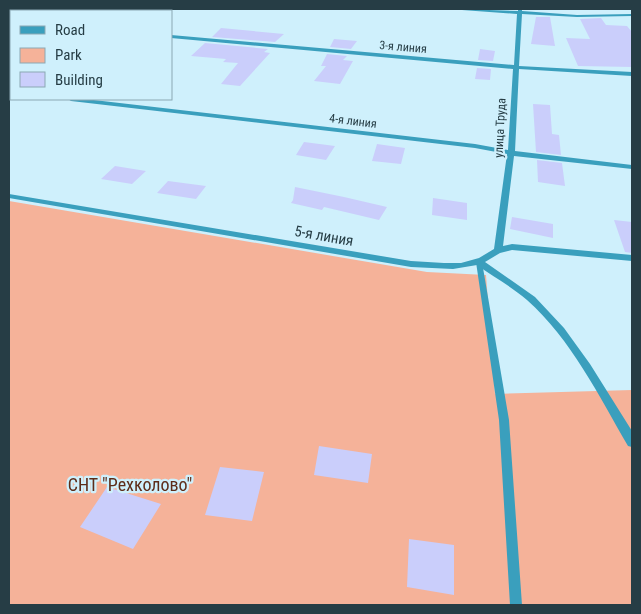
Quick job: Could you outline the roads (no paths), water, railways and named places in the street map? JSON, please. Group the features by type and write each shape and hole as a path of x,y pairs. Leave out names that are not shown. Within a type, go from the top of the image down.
{"street":[{"path":"462,9 632,15"},
{"name":"улица Труда","path":"498,248 511,153 520,11"},
{"name":"3-я линия","path":"172,36 515,67 632,74"},
{"name":"4-я линия","path":"80,100 466,145 511,153 632,167"},
{"name":"5-я линия","path":"9,196 438,267 462,266 479,262 498,248"},
{"path":"498,248 526,247 632,258"},
{"path":"479,262 531,298 558,326 608,401 632,442"}],"lane":[{"path":"479,262 504,420 516,605"}],"park label":[{"name":"СНТ \"Рехколово\"","path":"130,484"}]}
